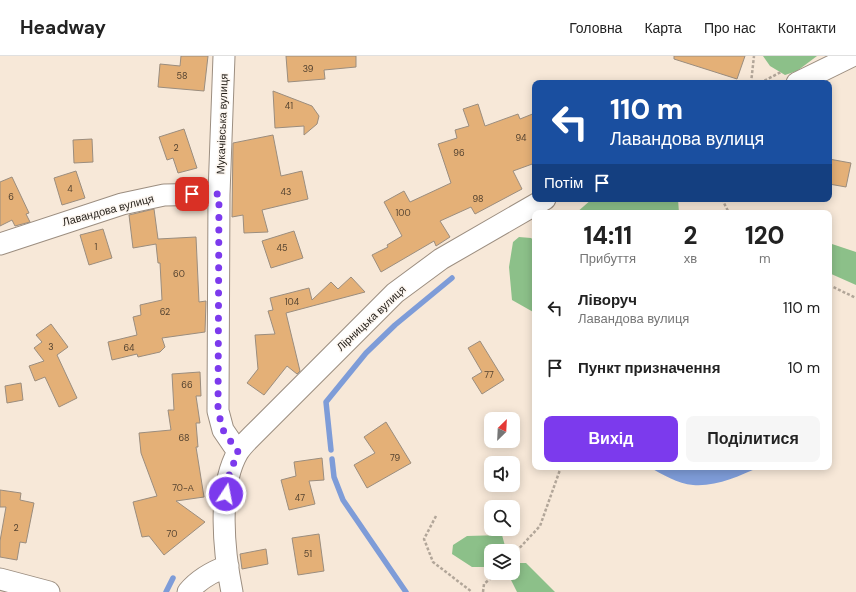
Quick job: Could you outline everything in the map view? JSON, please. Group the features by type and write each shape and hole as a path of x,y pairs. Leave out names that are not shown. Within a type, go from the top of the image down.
{"street":[{"name":"Мукачівська вулиця","path":"224,56 219,194 218,411 223,430 238,452"},
{"path":"803,80 852,56"},
{"name":"Лавандова вулиця","path":"0,244 83,215 122,204 164,195 219,194"},
{"name":"Лірницька вулиця","path":"238,452 257,430 396,293 440,259 540,202"},
{"path":"232,592 223,509 228,478 238,452"},
{"path":"188,592 194,586 218,570 228,566"},
{"path":"0,579 49,592"}],"path":[{"path":"751,80 754,56"},
{"path":"832,286 856,298"},
{"path":"520,547 540,526 560,470"},
{"path":"436,516 424,539 433,562 472,592"},
{"path":"483,592 484,584 488,580"}],"green space":[{"path":"763,56 817,56 797,71 785,75 770,66"},
{"path":"589,202 678,202 679,210 579,210"},
{"path":"519,237 532,239 532,311 512,300 509,267 513,242"},
{"path":"832,244 856,252 856,285 832,274"},
{"path":"467,536 502,536 504,544 484,544 484,567 472,567 452,554 453,545"},
{"path":"520,563 526,563 555,592 517,592 511,580 520,580"}],"water":[{"path":"655,470 753,470 719,483 701,485 682,483"}],"building":[{"path":"181,56 208,56 204,91 158,87 160,64 180,66"},
{"path":"286,56 356,56 356,67 324,70 325,79 288,82"},
{"path":"674,56 745,56 737,79 674,59"},
{"path":"273,91 312,106 319,116 317,124 304,135 304,126 275,128"},
{"path":"478,104 485,126 518,114 520,119 532,114 532,164 513,171 522,189 475,214 471,207 440,221 450,237 436,246 434,241 381,272 372,255 388,247 387,245 402,236 384,202 404,191 410,202 451,183 438,144 457,138 455,130 469,126 463,109"},
{"path":"184,129 197,168 178,173 173,158 167,160 159,137"},
{"path":"273,135 281,176 302,171 308,199 262,210 268,232 244,233 243,215 232,217 233,143"},
{"path":"92,139 93,162 74,163 73,140"},
{"path":"832,160 851,163 846,187 832,185"},
{"path":"76,171 85,198 62,205 54,178"},
{"path":"12,177 29,213 26,214 30,222 15,226 12,220 0,226 0,182"},
{"path":"154,209 158,239 196,237 199,302 206,301 205,332 162,338 165,347 160,352 138,357 137,354 112,360 108,342 137,335 133,317 141,315 140,305 162,300 160,263 158,263 156,244 133,248 129,215"},
{"path":"103,229 112,258 89,265 80,235"},
{"path":"294,231 303,258 271,268 262,241"},
{"path":"351,277 365,292 286,313 300,371 297,374 287,366 264,395 247,383 258,369 255,335 275,334 268,311 273,310 270,298 309,288 312,300 331,282 338,289"},
{"path":"51,324 68,347 57,355 77,398 59,407 45,377 35,381 29,366 44,361 34,348 42,342 36,335"},
{"path":"480,341 504,380 482,394 472,378 482,372 468,348"},
{"path":"200,372 201,396 196,396 200,423 196,423 198,447 196,447 204,497 176,501 205,522 164,555 149,536 142,537 133,502 157,496 141,453 139,433 171,430 168,410 174,410 172,374"},
{"path":"21,383 23,400 7,403 5,386"},
{"path":"386,422 411,463 367,488 354,465 375,453 364,437"},
{"path":"322,458 324,480 309,481 315,504 289,510 281,480 296,476 294,462"},
{"path":"0,490 21,493 20,500 34,503 26,543 20,542 17,560 0,557 0,541 6,507 0,507"},
{"path":"319,534 324,571 298,575 292,538"},
{"path":"266,549 268,564 242,569 240,554"}],"waterway":[{"path":"331,450 326,402 366,353 395,325 452,278"},
{"path":"332,459 334,477 343,500 406,592"},
{"path":"166,592 173,578"}],"route":[{"path":"192,194 219,194 218,411 223,430 238,452 228,478 226,494"}]}
